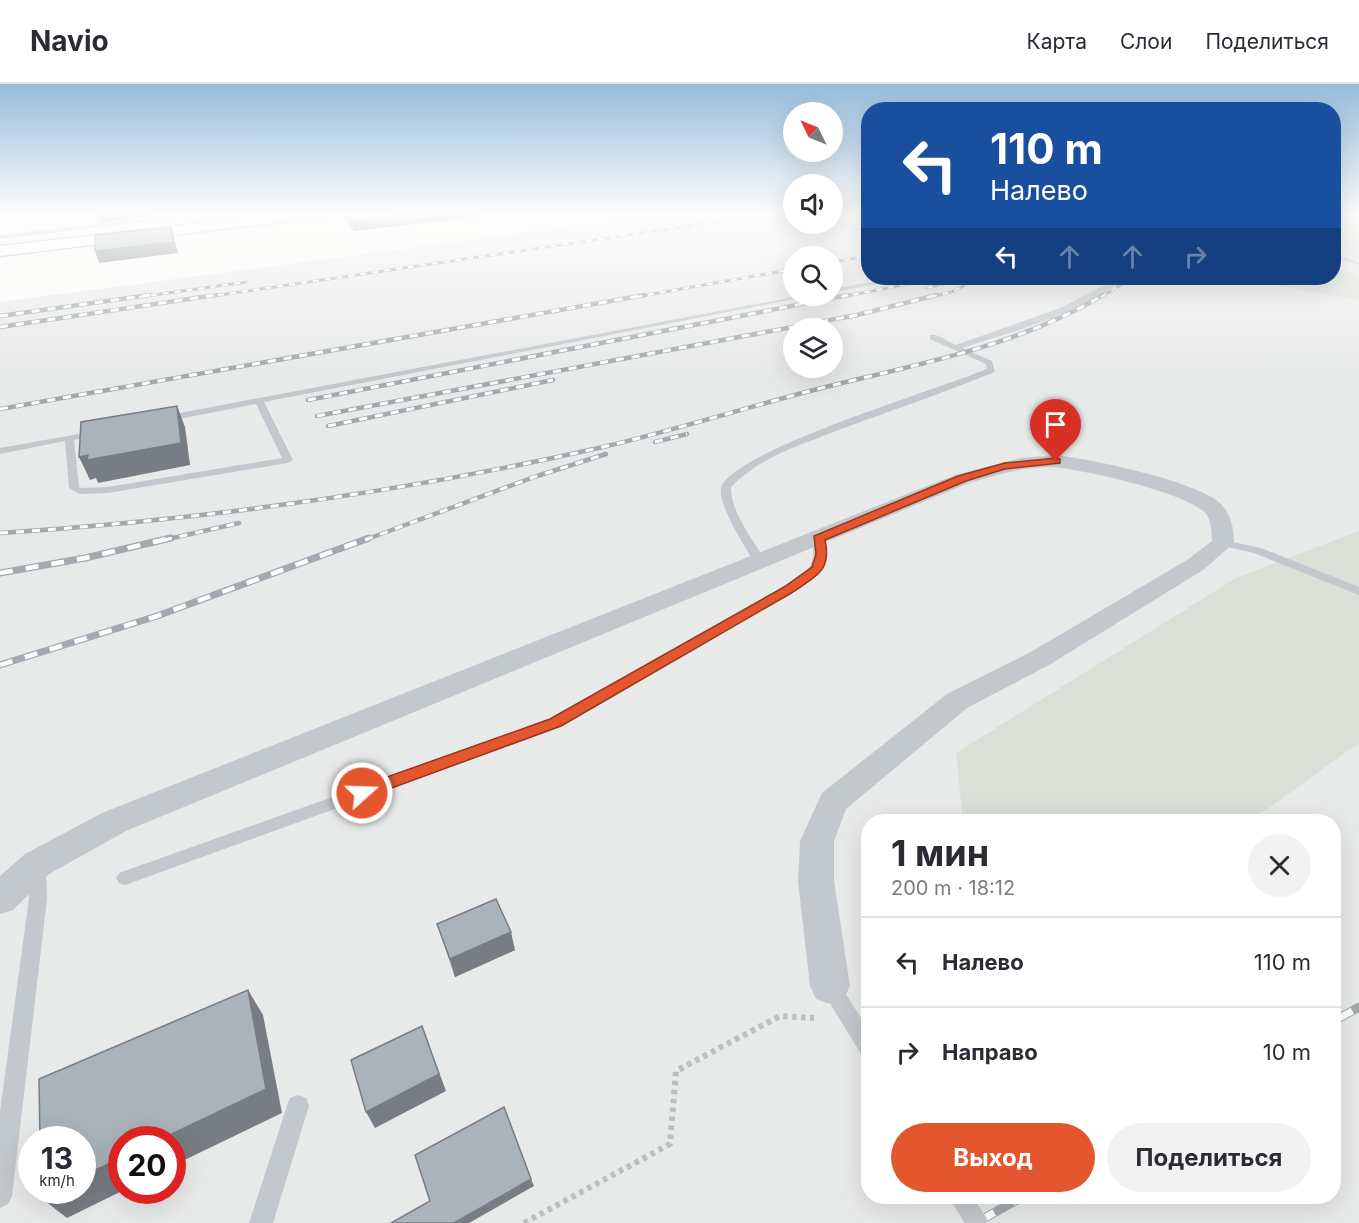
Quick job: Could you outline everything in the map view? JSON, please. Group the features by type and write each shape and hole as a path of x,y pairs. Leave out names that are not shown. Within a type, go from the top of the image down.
{"street":[{"path":"0,899 37,864 114,822 962,479 1005,466 1056,461 1128,476 1210,506 1223,524 1223,543 1195,565 1039,659 957,701 833,802 817,841 816,881 830,986"}],"lane":[{"path":"843,289 864,285"},
{"path":"956,347 1024,325 1096,295 1111,285"},
{"path":"159,420 783,301"},
{"path":"759,560 727,502 726,487 733,476 774,454 859,419 992,370 989,363 933,337"},
{"path":"69,438 74,488 79,491 108,490 288,460 259,401"},
{"path":"0,451 103,431"},
{"path":"125,878 556,723 789,590 818,569 822,554 818,538"},
{"path":"1223,543 1257,550 1359,591"},
{"path":"0,1197 38,899 37,864"},
{"path":"830,986 861,1036"},
{"path":"261,1223 298,1106"},
{"path":"965,1204 977,1223"}],"path":[{"path":"524,1223 670,1144 676,1071 780,1016"}],"shaded area":[{"path":"272,266 783,266 783,306 843,306 843,266 861,266 861,285 1341,285 1341,266 1359,266 1359,1223 0,1223 0,302"},
{"path":"1341,270 1359,274 1359,300 1274,285 1341,285"},
{"path":"1359,531 1359,743 1260,814 962,814 956,753 1236,578"}],"building":[{"path":"177,406 181,443 87,460 88,455 79,457 81,422"},
{"path":"496,899 511,932 450,959 437,924"},
{"path":"248,990 266,1089 186,1127 108,1126 108,1164 96,1170 96,1126 40,1126 39,1079"},
{"path":"422,1026 439,1074 366,1112 351,1060"},
{"path":"504,1107 531,1179 454,1223 391,1223 430,1201 415,1155"}],"railway":[{"path":"206,297 416,266"},
{"path":"636,297 783,271"},
{"path":"139,297 247,282"},
{"path":"843,297 902,285"},
{"path":"927,288 939,285"},
{"path":"931,297 951,292 966,285"},
{"path":"1101,297 1121,285"},
{"path":"0,316 150,295"},
{"path":"0,327 216,295"},
{"path":"0,409 645,295"},
{"path":"308,400 848,295"},
{"path":"857,315 937,295"},
{"path":"0,533 152,520 303,502 453,478 603,447 996,343 1069,314 1103,295"},
{"path":"317,416 857,315"},
{"path":"849,317 857,315"},
{"path":"328,426 553,380"},
{"path":"655,442 687,434"},
{"path":"365,540 534,477 606,454"},
{"path":"164,540 239,523"},
{"path":"0,573 85,558 171,538"},
{"path":"0,665 157,616 369,538"},
{"path":"1341,1017 1359,1007"},
{"path":"976,1223 1010,1204"}],"route":[{"path":"362,793 556,723 789,590 818,569 822,554 818,538 962,479 1005,466 1056,461"}]}
